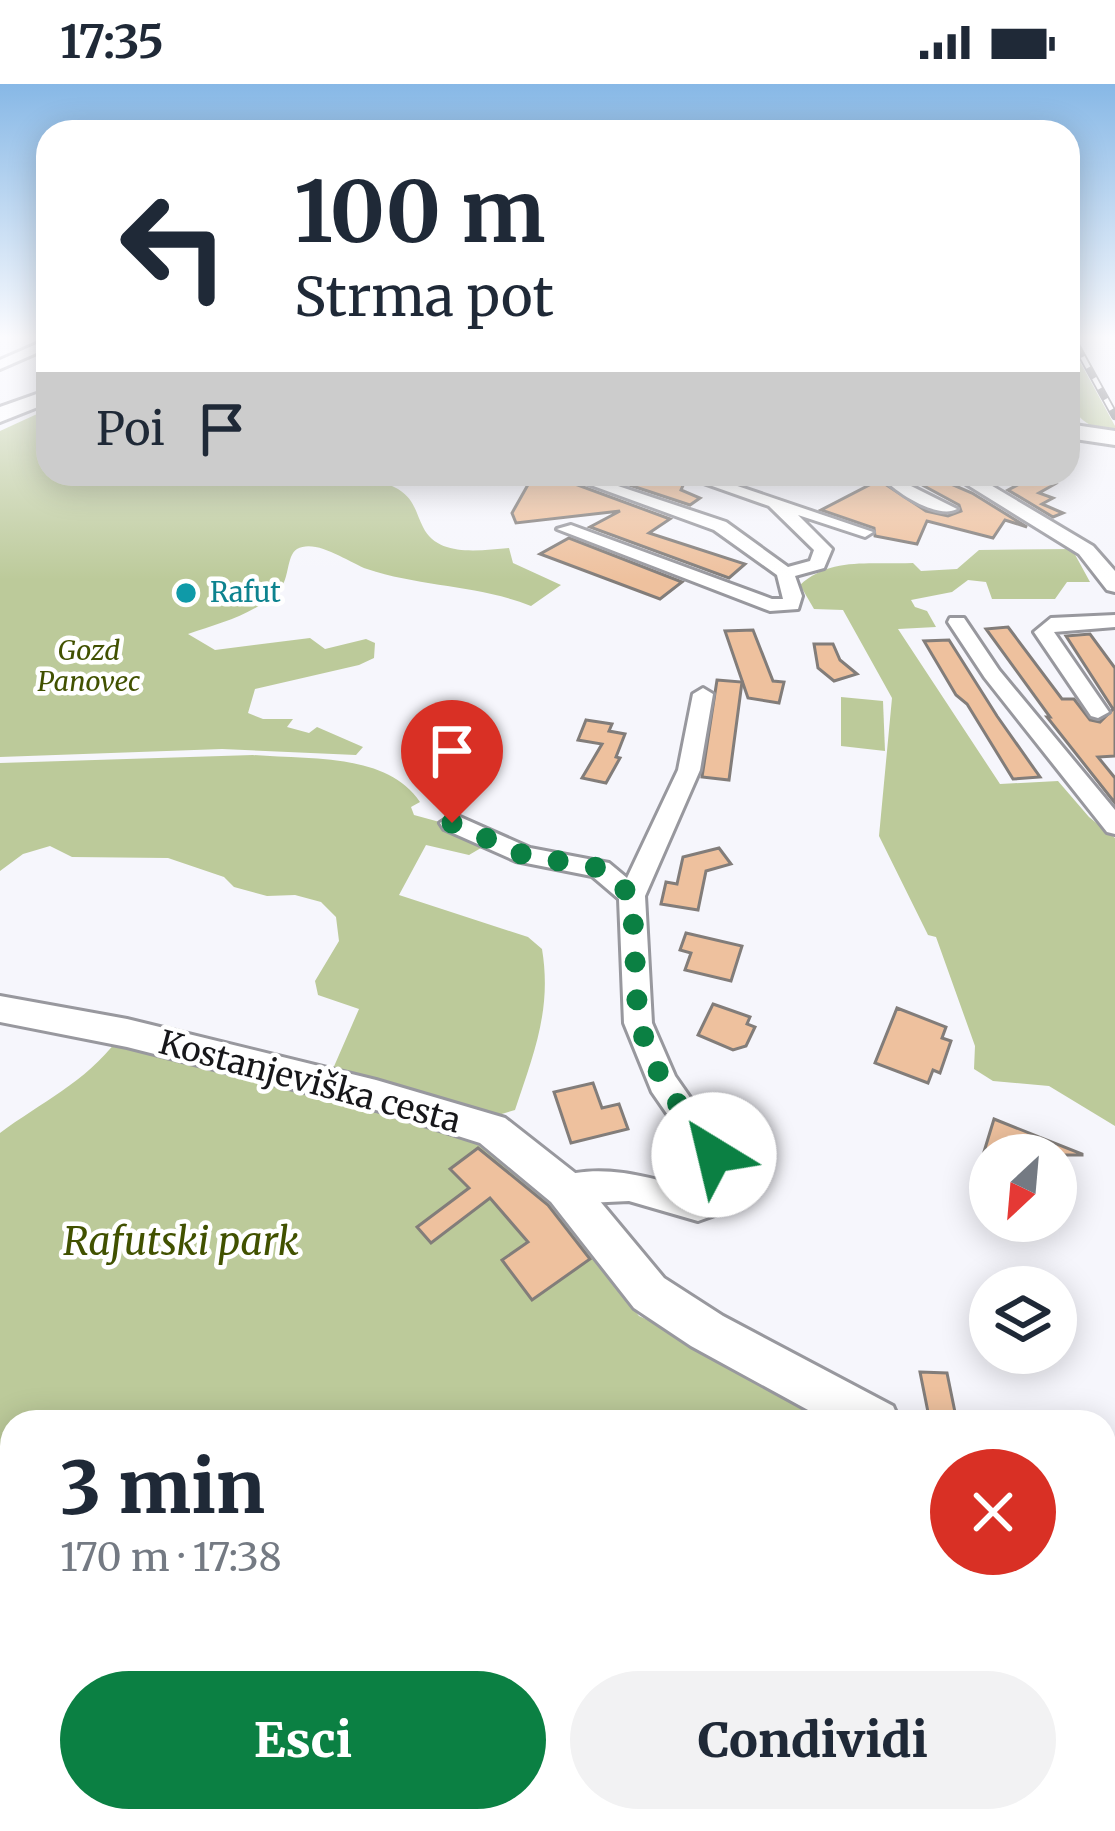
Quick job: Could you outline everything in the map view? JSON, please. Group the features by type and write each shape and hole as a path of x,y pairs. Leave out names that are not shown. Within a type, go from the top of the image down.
{"main road":[{"path":"1080,433 1115,438"}],"street":[{"path":"565,529 770,605 791,605 793,596 785,573 720,526 603,486"},
{"path":"725,486 865,532"},
{"path":"900,486 950,508"},
{"path":"978,486 1086,550 1115,585"},
{"path":"773,501 823,549 818,564 785,573"},
{"path":"1099,712 1044,632 1051,624 1115,621"},
{"path":"957,622 992,674 1115,826"},
{"path":"565,1189 629,1186 698,1206 714,1201 721,1182 714,1155 663,1083 638,1023 632,896 689,770 704,694"},
{"path":"452,823 524,855 600,868 632,896"},
{"name":"Kostanjeviška cesta","path":"0,1010 127,1033 376,1095 492,1130 565,1189 649,1293 707,1331 855,1410"}],"green space":[{"name":"Gozd Panovec","path":"36,418 36,486 392,486 408,497 423,527 439,544 461,550 509,548 513,563 561,585 531,606 387,575 305,546 294,552 282,585 269,599 188,634 215,650 310,638 325,649 366,639 375,643 374,658 359,665 255,689 248,713 263,719 293,719 287,727 309,733 317,727 363,747 356,755 222,749 0,757 0,431"},
{"path":"1110,418 1115,434 1097,428 1084,420"},
{"path":"1072,549 1090,582 1067,582 1055,599 992,599 986,582 968,580 952,592 911,600 927,611 936,627 898,629 1000,784 1058,781 1115,838 1115,1126 1049,1086 993,1081 974,1069 975,1046 936,937 928,935 879,836 892,698 843,610 814,609 800,585 825,570 853,564 913,563 921,571 957,569 979,550"},
{"path":"841,697 883,701 885,751 841,746"},
{"path":"253,755 344,762 388,774 420,802 411,807 414,815 447,824 486,845 469,855 426,845 399,895 528,937 542,949 543,1011 515,1110 495,1116 332,1071 359,1009 318,995 315,981 339,941 336,917 321,902 234,887 224,877 168,858 72,857 50,846 23,854 0,871 0,763"},
{"name":"Rafutski park","path":"117,1040 492,1130 639,1316 847,1410 0,1410 0,1133 105,1055"}],"building":[{"path":"527,486 580,486 670,519 649,533 745,564 729,578 590,527 620,511 516,523 512,513"},
{"path":"632,486 683,486 681,490 700,498 690,505"},
{"path":"867,486 888,486 926,511 948,516 961,511 959,505 924,486 956,486 1027,527 1005,520 993,538 927,521 917,544 875,536 874,528 821,510"},
{"path":"1051,486 1039,493 1053,498 1042,504 1063,513 1053,517 1008,490"},
{"path":"569,538 682,582 660,599 540,554"},
{"path":"1008,627 1062,699 1074,699 1090,720 1100,722 1113,709 1066,636 1090,634 1115,668 1115,756 1098,757 1115,778 1115,803 986,629"},
{"path":"753,630 773,681 784,682 779,703 748,698 725,631"},
{"path":"949,640 1040,777 1013,779 924,641"},
{"path":"814,644 833,644 840,660 857,674 834,681 818,668"},
{"path":"717,680 742,682 729,780 702,777"},
{"path":"586,720 612,724 609,731 625,734 616,757 620,758 606,783 582,778 602,744 578,740"},
{"path":"719,848 731,864 706,871 698,910 661,904 666,882 677,884 683,857"},
{"path":"686,933 742,946 731,981 685,970 691,953 680,950"},
{"path":"713,1004 750,1017 747,1024 755,1027 746,1046 733,1050 698,1035"},
{"path":"897,1008 946,1027 942,1038 951,1041 940,1073 933,1070 928,1083 875,1063"},
{"path":"593,1083 602,1108 619,1104 628,1129 571,1143 554,1092"},
{"path":"994,1119 1032,1134 989,1134"},
{"path":"478,1148 548,1205 590,1259 532,1300 502,1260 528,1242 490,1198 431,1243 417,1227 469,1188 450,1169"},
{"path":"920,1372 947,1373 955,1410 928,1410"}],"place":[{"name":"Rafut","path":"186,593"}],"route":[{"path":"452,823 479,839 524,855 600,868 632,896 638,1023 663,1083 714,1155"}]}
